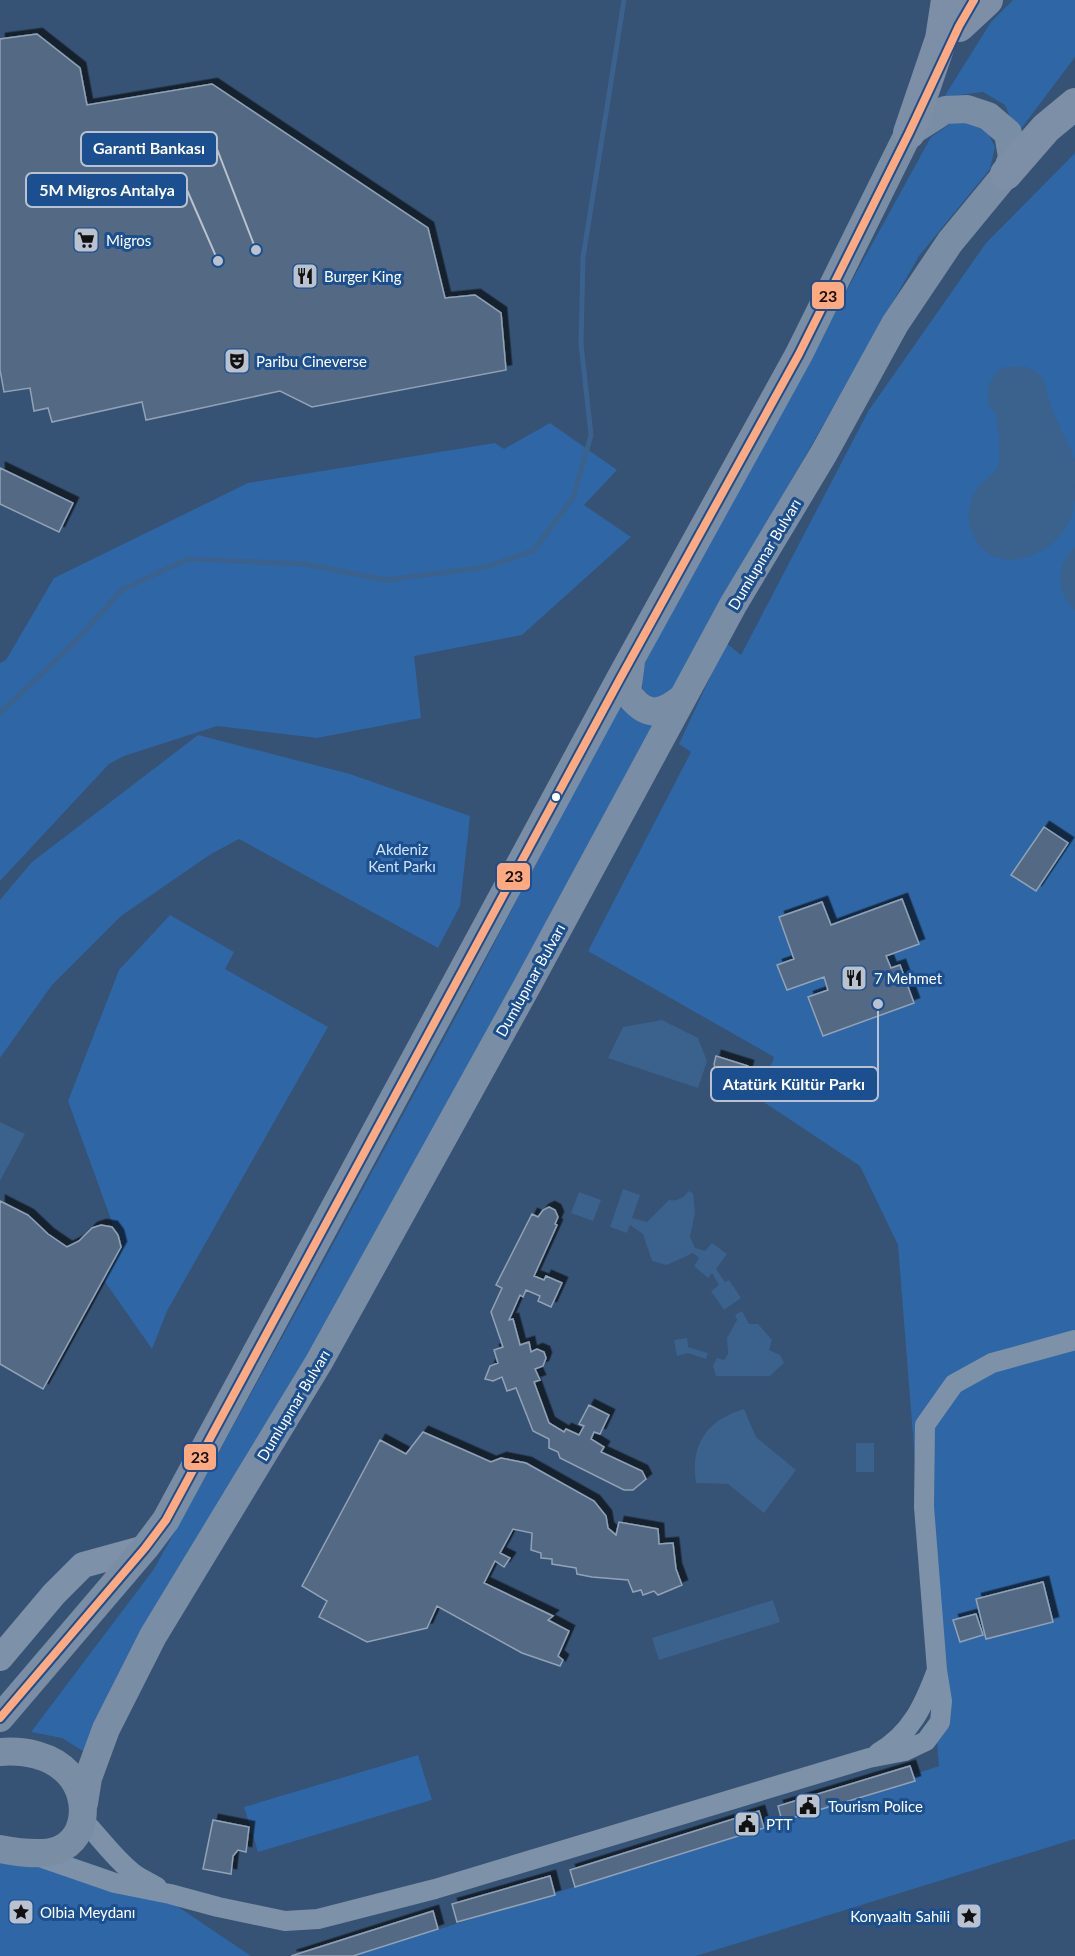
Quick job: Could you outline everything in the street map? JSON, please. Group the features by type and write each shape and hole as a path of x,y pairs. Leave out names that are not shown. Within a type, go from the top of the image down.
{"main road":[{"path":"0,1718 146,1548 172,1509 799,354 909,133 941,39 960,9 987,0"},
{"path":"1006,174 1046,128 1075,87"},
{"path":"1046,128 1075,104"},
{"path":"909,133 945,110 967,109 988,116 1008,133 1012,157 1006,174"},
{"name":"Dumlupınar Bulvarı","path":"83,1811 90,1770 106,1729 153,1636 319,1362 743,588 824,453 895,324 950,242 1006,174"},
{"path":"631,662 627,692 638,707 654,712 668,709 681,699"},
{"path":"0,1752 37,1755 60,1766 69,1773 76,1784 83,1811 78,1833 66,1845 52,1852 30,1853 0,1849"}],"street":[{"path":"30,1853 116,1884 281,1920 318,1919 435,1889 869,1758 894,1744 907,1729 922,1708 938,1670 924,1507 925,1425 954,1384 982,1368 992,1363 1075,1340"},
{"path":"0,1658 54,1594 83,1565 146,1548"},
{"path":"83,1811 114,1855 133,1873 170,1894"}],"green space":[{"path":"1013,0 1075,0 1075,57 1017,134 1005,105 983,92 944,97 991,22"},
{"path":"957,119 986,129 995,147 990,169 919,256 669,696 659,700 643,694 641,670 706,546 931,137"},
{"path":"1075,153 1075,1839 696,1956 353,1956 689,1851 939,1766 898,1245 860,1166 759,1099 774,1057 588,951 691,752 679,744 726,643 741,655 869,410 986,243"},
{"path":"550,423 617,470 584,505 631,537 522,635 414,656 421,718 317,738 217,726 124,756 109,764 0,881 0,663 6,660 54,578 248,483 495,443 504,449"},
{"path":"618,705 657,728 86,1753 62,1738 31,1732 154,1569 460,1009"},
{"name":"Akdeniz Kent Parkı","path":"198,735 350,774 470,816 460,906 438,948 239,839 211,854 121,916 52,985 0,1058 0,900 32,862"},
{"path":"170,915 234,952 225,969 328,1027 167,1311 152,1349 103,1279 121,1247 68,1101 119,970"},
{"path":"418,1755 432,1800 258,1852 244,1807"},
{"path":"0,1858 18,1861 177,1906 251,1956 0,1956"}],"shaded area":[{"path":"1023,366 1032,369 1042,378 1053,412 1073,455 1075,461 1074,502 1070,520 1049,546 1019,559 1003,559 989,554 978,543 970,526 969,509 977,488 994,473 998,463 998,426 996,414 988,402 989,384 1001,368"},
{"path":"1075,547 1075,610 1064,595 1060,578 1064,561"},
{"path":"662,1020 698,1038 707,1061 698,1088 608,1058 623,1027"},
{"path":"0,1122 25,1134 0,1181"},
{"path":"623,1189 640,1195 632,1218 647,1222 669,1200 680,1198 688,1191 693,1193 695,1213 690,1237 695,1248 705,1251 712,1243 727,1254 716,1269 725,1282 729,1280 741,1298 724,1310 711,1291 719,1285 712,1273 708,1278 694,1266 699,1258 693,1253 667,1265 652,1261 643,1234 630,1225 627,1233 610,1227"},
{"path":"579,1192 601,1200 593,1221 571,1213"},
{"path":"742,1311 749,1324 758,1324 772,1340 769,1350 780,1355 784,1363 770,1376 716,1376 713,1366 717,1358 724,1360 728,1354 727,1338 737,1320 735,1315"},
{"path":"687,1338 688,1347 708,1353 706,1359 688,1353 677,1356 674,1340"},
{"path":"744,1409 756,1437 796,1470 764,1513 728,1484 696,1483 696,1457 704,1435 720,1420"},
{"path":"856,1443 874,1443 874,1472 856,1472"},
{"path":"773,1600 780,1622 659,1660 652,1638"}],"building":[{"path":"37,34 80,68 87,105 212,84 428,228 445,298 475,295 501,313 506,370 312,407 280,391 146,420 142,402 52,422 48,408 34,411 30,388 4,392 0,370 0,39"},
{"path":"0,468 73,503 59,532 0,504"},
{"path":"1044,827 1068,843 1036,891 1011,875"},
{"path":"902,899 919,944 886,956 891,968 900,965 914,1003 823,1036 808,997 828,990 824,977 787,990 777,965 794,959 779,917 822,902 831,925"},
{"path":"716,1056 748,1066 745,1078 715,1069"},
{"path":"0,1201 28,1215 48,1234 67,1247 79,1241 92,1228 101,1225 112,1227 118,1235 121,1247 43,1389 0,1364"},
{"path":"549,1207 555,1210 558,1217 555,1224 557,1225 534,1276 544,1280 546,1276 562,1283 551,1307 538,1301 540,1296 526,1290 523,1297 520,1295 509,1320 513,1319 520,1345 529,1342 531,1352 537,1349 544,1352 546,1358 543,1366 535,1369 540,1380 534,1382 549,1423 564,1432 566,1429 579,1435 584,1426 579,1424 589,1405 609,1415 600,1434 594,1432 591,1439 604,1447 601,1452 642,1471 646,1479 633,1490 624,1490 560,1458 558,1452 549,1448 549,1439 533,1431 516,1388 507,1391 502,1377 493,1381 485,1379 490,1366 498,1363 494,1350 503,1347 491,1312 502,1288 496,1285 532,1214 538,1217 543,1210"},
{"path":"423,1432 491,1462 501,1458 526,1463 594,1501 606,1516 608,1528 616,1535 619,1522 658,1529 659,1544 673,1543 676,1569 682,1585 658,1595 654,1591 643,1595 641,1590 633,1592 628,1580 577,1574 576,1568 552,1564 552,1559 541,1558 541,1553 531,1550 532,1533 513,1529 500,1553 510,1558 504,1567 495,1561 484,1583 553,1616 548,1620 569,1631 558,1656 563,1660 560,1666 522,1653 437,1606 427,1628 367,1642 319,1617 327,1601 302,1586 380,1440 406,1454"},
{"path":"1043,1582 1053,1622 986,1639 976,1599"},
{"path":"976,1614 983,1635 960,1642 953,1620"},
{"path":"910,1766 915,1781 782,1821 778,1806"},
{"path":"759,1811 764,1828 575,1887 570,1870"},
{"path":"213,1820 249,1827 246,1852 238,1850 233,1856 231,1874 203,1869"},
{"path":"550,1876 555,1895 457,1922 452,1904"},
{"path":"433,1911 438,1929 353,1956 291,1956"}],"waterway":[{"path":"0,713 72,645 123,589 188,559 305,564 386,580 486,567 533,551 573,498 591,435 581,344 583,258 624,0"}],"transit line":[{"name":"23","path":"0,1718 145,1548 166,1520 621,677 799,354 909,133 959,26 974,0"}],"place":[{"name":"Migros","path":"86,240"},
{"name":"Garanti Bankası","path":"256,250"},
{"name":"5M Migros Antalya","path":"218,261"},
{"name":"Burger King","path":"305,276"},
{"name":"Paribu Cineverse","path":"237,361"},
{"name":"7 Mehmet","path":"854,978"},
{"name":"Atatürk Kültür Parkı","path":"878,1004"},
{"name":"Tourism Police","path":"808,1806"},
{"name":"PTT","path":"747,1824"},
{"name":"Olbia Meydanı","path":"21,1912"},
{"name":"Konyaaltı Sahili","path":"969,1916"}]}
